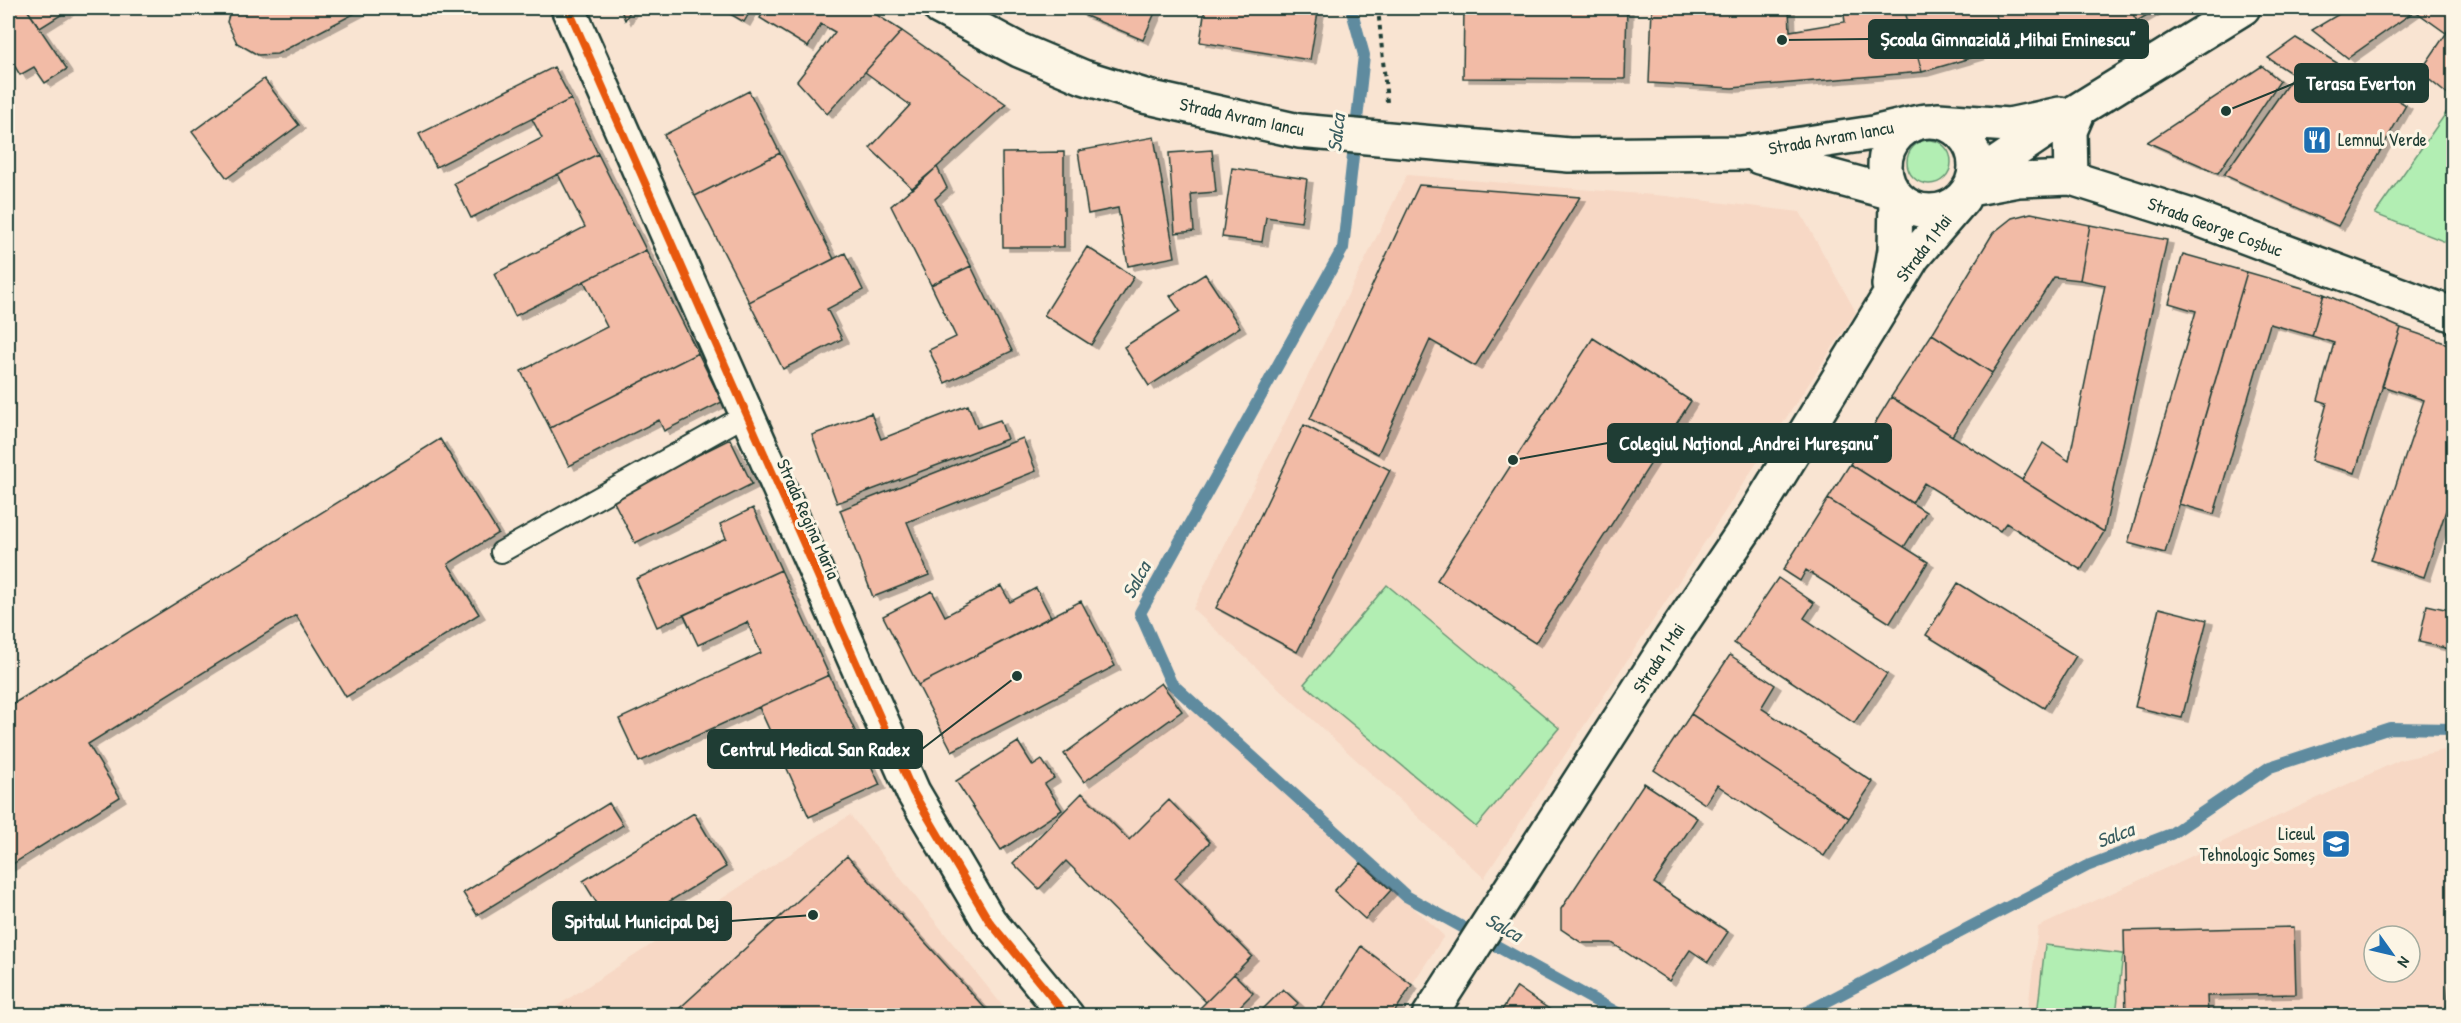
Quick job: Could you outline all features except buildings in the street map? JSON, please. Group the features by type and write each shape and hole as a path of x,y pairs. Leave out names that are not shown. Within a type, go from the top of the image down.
{"main road":[{"name":"Strada Regina Maria","path":"568,8 913,792 989,921 1067,1016"},
{"name":"Strada Avram Iancu","path":"940,8 1019,50 1083,77 1148,97 1299,131 1569,155 1742,153 1873,133 1927,121"},
{"name":"Strada 1 Mai","path":"2079,110 2009,125 1927,121 1901,130 1889,146 1884,168 1887,181 1895,195 1915,209 1930,212 1945,209 1969,189 2079,110 2243,8"},
{"path":"2071,178 2070,131 2079,110"},
{"path":"1927,121 1956,127 1969,142 1976,161 1969,189"},
{"name":"Strada Avram Iancu","path":"1742,153 1845,178 1895,195"},
{"name":"Strada George Coșbuc","path":"1969,189 2018,180 2071,178 2185,214 2454,315"},
{"name":"Strada 1 Mai","path":"1429,1016 1671,639 1756,513 1913,257 1969,189"},
{"name":"Strada 1 Mai","path":"1887,299 1895,250 1895,195"}],"lane":[{"path":"501,552 746,415"}],"path":[{"path":"1378,8 1390,138"}],"shaded area":[{"path":"1407,175 1666,196 1800,212 1856,312 1484,878 1193,609"},
{"path":"1197,707 1444,936 1392,1015 1230,1015 1253,993 1234,974 1067,861 1039,889 1013,863 1082,793"},
{"name":"Liceul Tehnologic Someș","path":"2453,748 2453,1015 2027,1016 2038,927 2400,760"},
{"path":"850,815 1010,1015 542,1016"}],"green space":[{"path":"2453,103 2453,245 2375,214"},
{"path":"1929,140 1945,146 1951,162 1945,178 1929,184 1913,178 1907,162 1913,146"},
{"path":"1387,585 1559,728 1476,827 1304,684"},
{"path":"2045,945 2123,954 2116,1015 2037,1015"}],"waterway":[{"name":"Salca","path":"1351,8 1364,55 1343,248 1140,613 1171,683 1406,896 1623,1016"},
{"name":"Salca","path":"1799,1016 2087,866 2171,834 2270,767 2390,728 2454,729"}],"cycle path":[{"path":"568,8 913,792 989,921 1067,1016"}],"place":[{"name":"Școala Gimnazială „Mihai Eminescu”","path":"1782,40"},
{"name":"Terasa Everton","path":"2226,111"},
{"name":"Lemnul Verde","path":"2317,140"},
{"name":"Colegiul Național „Andrei Mureșanu”","path":"1513,460"},
{"name":"Centrul Medical San Radex","path":"1017,676"},
{"name":"Liceul Tehnologic Someș","path":"2336,844"},
{"name":"Spitalul Municipal Dej","path":"813,915"}]}
